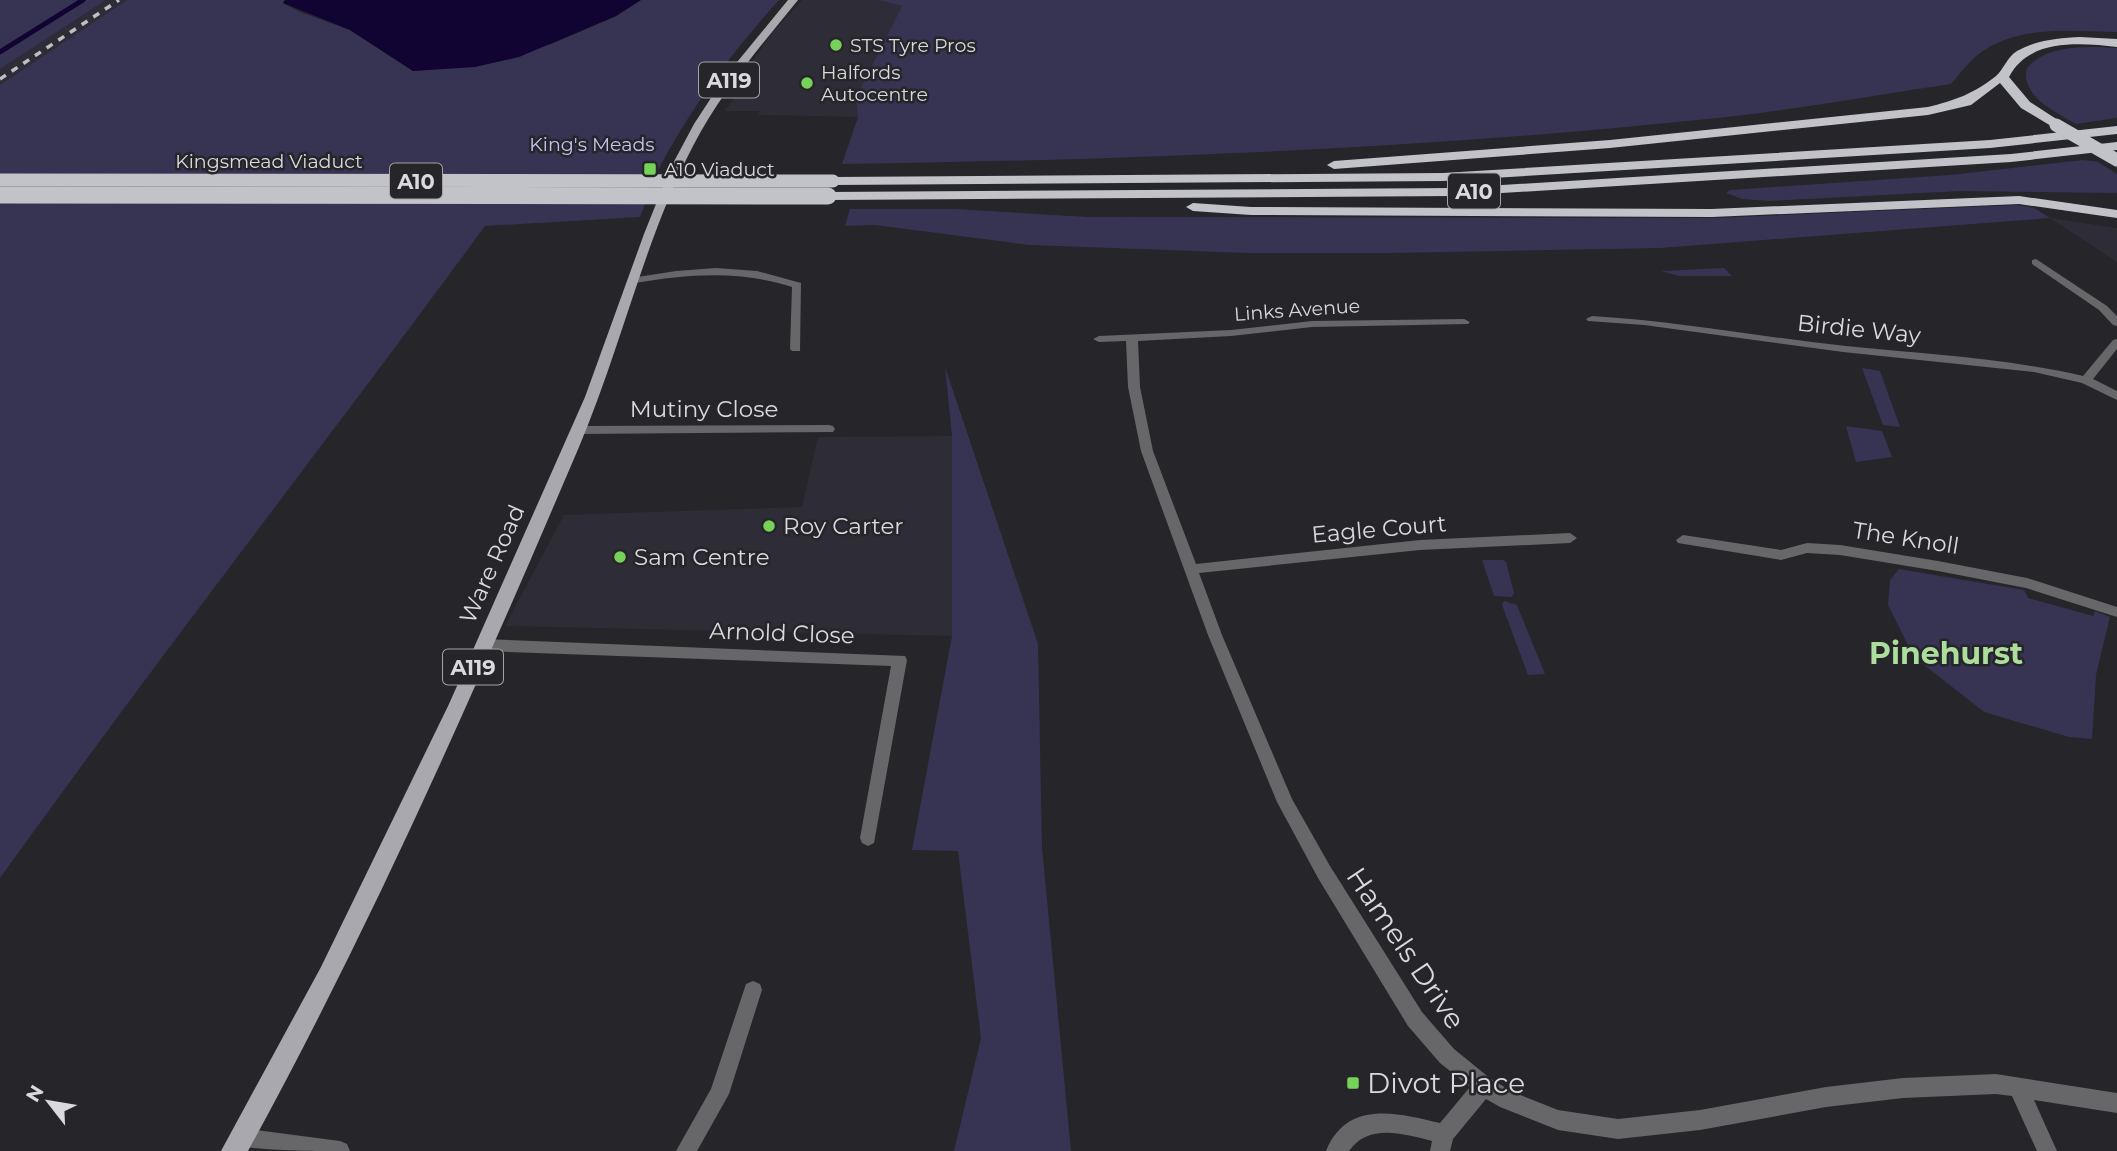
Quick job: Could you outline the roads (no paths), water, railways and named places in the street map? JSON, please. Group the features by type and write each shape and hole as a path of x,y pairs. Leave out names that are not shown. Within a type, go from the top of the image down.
{"highway":[{"path":"1105,181 1610,144 1928,111 1966,102 2003,77 2017,56 2037,48 2062,43 2117,43"},
{"path":"2003,77 2015,97 2056,125 2117,160"},
{"name":"A10","path":"1105,181 1443,177 1990,144 2117,130"},
{"name":"A10","path":"997,197 1454,192 2011,158 2117,146"},
{"name":"Kingsmead Viaduct","path":"0,180 1105,181"},
{"name":"Kingsmead Viaduct","path":"0,195 997,197"},
{"path":"997,197 1251,211 1712,213 2018,200 2117,214"}],"main road":[{"name":"Ware Road","path":"237,1145 385,860 483,645 603,372 677,167 703,121 749,51 793,0"}],"street":[{"path":"2036,262 2104,308 2117,323"},
{"path":"635,280 709,270 780,278 797,285 796,349"},
{"name":"Birdie Way","path":"1592,320 1644,322 1843,349 2034,368 2085,380 2117,396"},
{"name":"Links Avenue","path":"1099,339 1231,333 1312,324 1464,322"},
{"name":"Hamels Drive","path":"1132,337 1134,387 1147,451 1261,748 1285,802 1324,873 1415,1019 1447,1056 1484,1086 1507,1100 1558,1120 1618,1129 1700,1120 1826,1097 1903,1088 1996,1084 2117,1103"},
{"path":"2085,380 2117,342"},
{"name":"Mutiny Close","path":"578,430 829,429"},
{"name":"Eagle Court","path":"1192,569 1420,545 1570,538"},
{"name":"The Knoll","path":"1683,540 1781,555 1807,548 1840,550 1938,566 2027,583 2117,612"},
{"name":"Arnold Close","path":"483,645 900,660 868,838"},
{"path":"686,1151 719,1094 753,990"},
{"path":"1336,1151 1345,1136 1359,1126 1376,1121 1442,1142 1484,1086"},
{"path":"2018,1087 2047,1151"},
{"path":"237,1145 340,1151"}],"waterway":[{"path":"0,52 83,0"}],"railway":[{"path":"0,79 119,0"}],"place":[{"name":"STS Tyre Pros","path":"836,45"},
{"name":"Halfords Autocentre","path":"807,83"},
{"name":"A10 Viaduct","path":"650,169"},
{"name":"Roy Carter","path":"769,526"},
{"name":"Sam Centre","path":"620,557"},
{"name":"Divot Place","path":"1353,1083"}],"district":[{"name":"Pinehurst","path":"1946,653"}],"park label":[{"name":"King's Meads","path":"592,144"}]}
